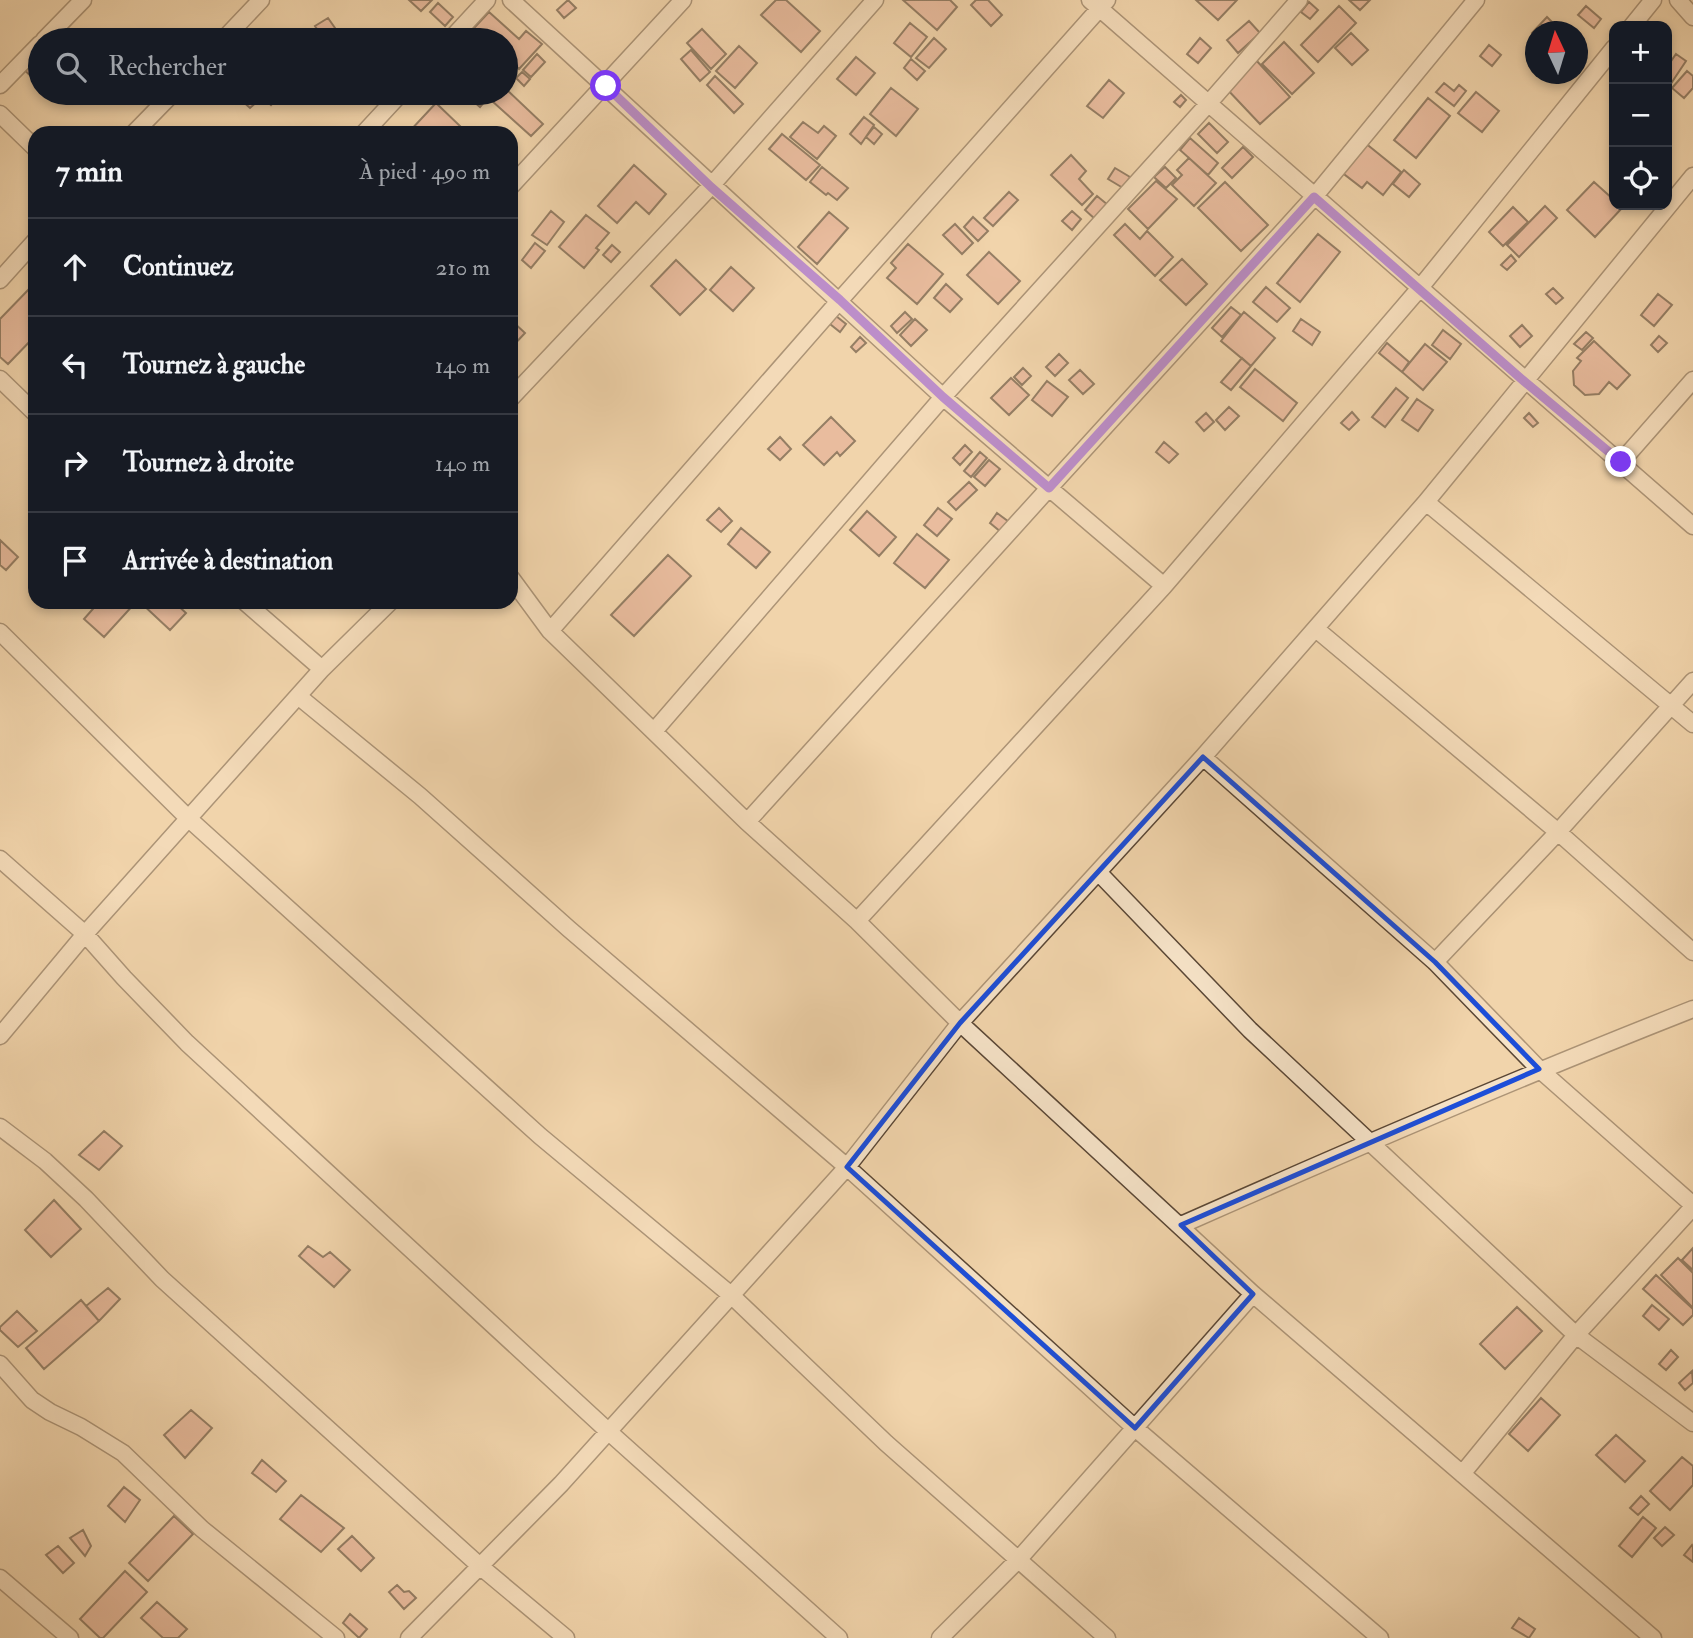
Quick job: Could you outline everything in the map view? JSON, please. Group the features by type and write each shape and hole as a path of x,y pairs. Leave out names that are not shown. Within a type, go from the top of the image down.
{"street":[{"path":"56,28 83,0"},
{"path":"234,28 261,0"},
{"path":"461,28 487,0"},
{"path":"511,0 711,187 840,300 943,397 1164,586"},
{"path":"518,179 683,0"},
{"path":"518,391 711,187 875,0"},
{"path":"655,730 943,397 1299,0"},
{"path":"747,822 1314,197 1476,0"},
{"path":"1636,21 1653,0"},
{"path":"1678,0 1693,17"},
{"path":"550,631 1099,3 1208,104 1693,526"},
{"path":"856,921 1164,586 1419,289 1609,54"},
{"path":"0,85 28,56"},
{"path":"141,126 161,105"},
{"path":"370,126 390,105"},
{"path":"0,114 28,141"},
{"path":"409,1638 481,1567 609,1432 847,1167 960,1023 1203,757 1426,502 1693,176"},
{"path":"0,280 28,249"},
{"path":"0,379 28,405"},
{"path":"1621,462 1693,380"},
{"path":"1426,502 1693,724"},
{"path":"518,588 550,631 960,1023 1253,1294 1653,1638"},
{"path":"253,609 322,669"},
{"path":"0,1036 85,934 322,669 383,609"},
{"path":"1316,629 1558,832 1693,952"},
{"path":"0,632 188,819 540,1136 731,1295 886,1443 1107,1638"},
{"path":"1435,962 1558,832 1693,681"},
{"path":"298,696 420,796 569,929 847,1167 1135,1428 1380,1638"},
{"path":"1203,757 1435,962 1539,1069 1693,1206 1576,1335 1462,1474"},
{"path":"0,859 85,934 187,1043 609,1432 839,1638"},
{"path":"1099,873 1250,1030 1576,1335 1693,1423"},
{"path":"1181,1226 1369,1141 1539,1069 1693,1009"},
{"path":"0,1127 45,1161 86,1199 162,1279 481,1567 566,1638"},
{"path":"940,1638 1018,1560 1253,1294"},
{"path":"0,1364 32,1400 123,1453 202,1529 335,1638"},
{"path":"0,1578 70,1638"}],"highlighted area":[{"path":"1203,757 1435,962 1539,1069 1181,1225 1253,1294 1135,1428 847,1167 960,1023"}],"building":[{"path":"409,0 432,0 421,11"},
{"path":"568,0 576,8 564,18 557,10"},
{"path":"776,0 786,0 820,31 801,52 761,15"},
{"path":"903,0 950,0 957,7 937,30"},
{"path":"976,0 988,0 1002,15 991,26 971,5"},
{"path":"1196,0 1237,0 1218,20"},
{"path":"1349,0 1370,0 1360,10"},
{"path":"1309,2 1318,10 1310,19 1301,12"},
{"path":"438,3 453,17 445,26 430,12"},
{"path":"1339,6 1356,23 1318,62 1301,45"},
{"path":"1586,6 1601,19 1594,28 1578,15"},
{"path":"489,12 507,28 474,28"},
{"path":"328,18 335,28 316,28 315,26"},
{"path":"1249,21 1260,33 1238,53 1227,40"},
{"path":"910,23 927,37 911,57 894,43"},
{"path":"702,29 726,54 711,69 687,43"},
{"path":"526,31 542,44 519,69 518,38"},
{"path":"1351,33 1368,50 1352,65 1335,48"},
{"path":"934,38 946,49 929,68 916,58"},
{"path":"1200,38 1211,48 1198,63 1187,54"},
{"path":"1284,42 1314,73 1292,94 1262,64"},
{"path":"28,45 28,73 14,60"},
{"path":"1489,45 1501,55 1492,66 1480,56"},
{"path":"739,46 757,63 735,88 716,71"},
{"path":"691,50 710,72 700,81 681,59"},
{"path":"537,54 545,62 531,77 523,70"},
{"path":"1676,54 1686,61 1672,82 1672,60"},
{"path":"856,57 875,73 856,95 837,79"},
{"path":"911,59 925,71 917,80 904,68"},
{"path":"1255,59 1290,97 1260,124 1225,87"},
{"path":"1687,71 1693,76 1693,88 1684,98 1672,88"},
{"path":"522,72 530,79 524,86 518,76"},
{"path":"715,76 743,104 734,113 707,85"},
{"path":"1109,80 1124,93 1103,118 1087,106"},
{"path":"1444,83 1454,91 1459,85 1466,91 1454,106 1436,92"},
{"path":"891,88 918,109 896,136 870,114"},
{"path":"1476,92 1499,111 1482,132 1458,113"},
{"path":"1181,95 1186,100 1180,107 1174,102"},
{"path":"1428,98 1450,116 1416,158 1394,140"},
{"path":"518,100 543,124 531,136 496,105 518,105"},
{"path":"434,105 438,105 460,126 415,126"},
{"path":"864,117 874,125 861,144 850,134"},
{"path":"803,122 818,133 824,126 836,136 817,159 790,137"},
{"path":"1209,123 1228,142 1217,153 1198,134"},
{"path":"874,127 882,134 874,144 866,137"},
{"path":"782,134 820,165 806,180 769,149"},
{"path":"1190,138 1218,163 1208,175 1180,150"},
{"path":"1364,142 1401,172 1383,195 1367,182 1362,188 1340,171"},
{"path":"1243,147 1253,157 1232,178 1222,168"},
{"path":"1071,155 1086,171 1079,179 1093,194 1082,205 1051,175"},
{"path":"1189,158 1216,183 1194,206 1172,185 1182,175 1177,170"},
{"path":"634,165 666,194 649,214 636,202 617,223 598,206"},
{"path":"822,167 848,188 837,200 810,182"},
{"path":"1165,167 1176,178 1166,188 1154,177"},
{"path":"1115,168 1130,177 1123,188 1108,179"},
{"path":"1404,170 1420,184 1409,197 1393,184"},
{"path":"1156,181 1177,199 1148,229 1128,209"},
{"path":"1225,182 1268,225 1241,251 1198,208"},
{"path":"1594,182 1609,196 1609,210 1620,210 1595,237 1567,210"},
{"path":"1009,192 1018,200 993,226 984,218"},
{"path":"1097,196 1108,205 1095,219 1085,210"},
{"path":"1545,206 1557,218 1519,257 1507,245"},
{"path":"1513,207 1528,222 1503,246 1489,232"},
{"path":"551,211 564,222 547,245 532,235"},
{"path":"1072,211 1081,219 1072,230 1062,221"},
{"path":"829,212 848,228 817,264 798,247"},
{"path":"586,215 609,233 584,268 559,247"},
{"path":"973,217 988,231 978,241 964,227"},
{"path":"955,224 973,243 962,254 943,235"},
{"path":"1125,224 1140,239 1147,231 1173,257 1155,276 1114,235"},
{"path":"1318,234 1340,252 1300,302 1277,283"},
{"path":"535,243 545,251 531,268 522,260"},
{"path":"908,244 943,274 917,304 887,278 896,268 891,263"},
{"path":"612,245 620,252 611,262 603,255"},
{"path":"989,252 1020,281 998,304 967,275"},
{"path":"1511,255 1516,261 1507,270 1501,265"},
{"path":"1182,259 1207,284 1186,305 1160,280"},
{"path":"676,260 706,289 680,315 651,286"},
{"path":"731,267 754,288 733,311 710,290"},
{"path":"946,284 962,299 950,312 934,298"},
{"path":"1266,287 1290,308 1277,322 1253,302"},
{"path":"1553,288 1563,298 1556,304 1546,294"},
{"path":"28,290 28,343 8,364 0,357 0,319"},
{"path":"1658,294 1672,305 1654,326 1641,315"},
{"path":"1231,307 1241,315 1222,337 1212,328"},
{"path":"905,312 912,319 897,333 891,326"},
{"path":"1244,312 1275,338 1251,366 1221,341"},
{"path":"836,316 846,324 840,332 830,324"},
{"path":"915,319 927,330 911,346 900,335"},
{"path":"1301,319 1320,332 1312,345 1293,331"},
{"path":"1522,325 1532,336 1520,347 1510,336"},
{"path":"518,326 525,333 518,340"},
{"path":"1443,330 1461,344 1450,359 1432,345"},
{"path":"1586,332 1593,338 1582,350 1574,344"},
{"path":"1659,336 1667,343 1658,352 1651,345"},
{"path":"860,337 866,343 856,352 851,347"},
{"path":"1594,341 1630,375 1617,389 1609,382 1599,394 1585,395 1574,385 1573,371 1581,361 1577,358"},
{"path":"1387,343 1409,362 1402,372 1379,353"},
{"path":"1425,344 1447,362 1423,390 1402,372"},
{"path":"1059,354 1068,363 1055,376 1046,367"},
{"path":"1242,358 1251,366 1231,390 1221,382"},
{"path":"1023,368 1031,376 1022,385 1014,377"},
{"path":"1255,369 1297,403 1283,421 1240,387"},
{"path":"1080,370 1094,384 1083,394 1069,380"},
{"path":"1011,378 1029,395 1009,415 991,398"},
{"path":"1047,381 1068,397 1052,416 1032,400"},
{"path":"1396,388 1408,398 1385,427 1372,417"},
{"path":"1417,399 1433,410 1418,431 1402,420"},
{"path":"1229,407 1239,416 1225,430 1216,420"},
{"path":"1352,412 1359,420 1349,430 1341,423"},
{"path":"1206,413 1214,422 1204,431 1196,422"},
{"path":"1529,413 1538,423 1533,427 1524,418"},
{"path":"831,417 855,441 840,456 837,452 824,465 803,445"},
{"path":"780,437 791,449 780,460 768,449"},
{"path":"1164,442 1178,454 1169,463 1156,452"},
{"path":"965,445 972,452 960,465 953,458"},
{"path":"980,452 987,458 971,477 964,471"},
{"path":"989,460 1000,469 985,486 974,477"},
{"path":"969,482 977,490 956,510 948,502"},
{"path":"719,508 732,521 721,532 707,520"},
{"path":"938,508 952,519 937,536 924,525"},
{"path":"867,511 896,537 879,556 850,530"},
{"path":"997,513 1009,522 1001,532 990,523"},
{"path":"741,528 770,552 756,568 728,544"},
{"path":"917,534 949,560 925,588 894,563"},
{"path":"0,540 18,557 6,570 0,565"},
{"path":"668,555 691,576 634,636 611,615"},
{"path":"93,609 130,609 104,637 84,619"},
{"path":"148,609 182,609 186,613 170,630"},
{"path":"104,1131 122,1146 99,1170 79,1155"},
{"path":"54,1200 81,1229 51,1257 25,1230"},
{"path":"308,1246 323,1257 330,1252 350,1270 334,1287 299,1256"},
{"path":"1693,1248 1693,1270 1682,1260"},
{"path":"1678,1258 1693,1273 1693,1308 1661,1275"},
{"path":"1656,1275 1693,1309 1693,1315 1683,1325 1643,1289"},
{"path":"108,1288 120,1299 99,1321 86,1306"},
{"path":"81,1300 99,1321 44,1369 26,1348"},
{"path":"1652,1305 1669,1319 1659,1330 1643,1316"},
{"path":"1517,1307 1542,1331 1505,1369 1480,1344"},
{"path":"17,1311 37,1331 18,1347 0,1330"},
{"path":"1671,1350 1678,1357 1666,1370 1659,1364"},
{"path":"1692,1371 1693,1383 1685,1390 1679,1383"},
{"path":"1541,1398 1560,1415 1528,1451 1509,1434"},
{"path":"191,1410 212,1428 185,1458 164,1435"},
{"path":"1616,1435 1645,1461 1625,1482 1596,1455"},
{"path":"1682,1457 1693,1466 1693,1485 1670,1510 1650,1491"},
{"path":"262,1460 286,1481 276,1492 252,1473"},
{"path":"124,1487 140,1500 125,1522 108,1506"},
{"path":"301,1495 344,1528 321,1552 280,1519"},
{"path":"1641,1496 1649,1504 1638,1515 1630,1508"},
{"path":"174,1516 193,1534 148,1581 129,1563"},
{"path":"1643,1517 1656,1528 1632,1557 1619,1546"},
{"path":"1665,1527 1674,1535 1662,1546 1654,1538"},
{"path":"83,1530 91,1546 85,1556 70,1538"},
{"path":"352,1536 374,1558 361,1571 338,1549"},
{"path":"1692,1545 1693,1547 1693,1562 1684,1555"},
{"path":"58,1546 74,1563 63,1573 46,1555"},
{"path":"125,1571 147,1592 100,1638 80,1619"},
{"path":"397,1585 416,1598 404,1609 389,1592"},
{"path":"157,1602 187,1629 178,1638 163,1638 141,1618"},
{"path":"350,1614 367,1629 359,1638 343,1623"},
{"path":"1519,1618 1535,1629 1529,1638 1512,1628"}],"route":[{"path":"606,86 711,187 840,300 943,397 1049,488 1314,197 1525,382 1621,462"}]}
